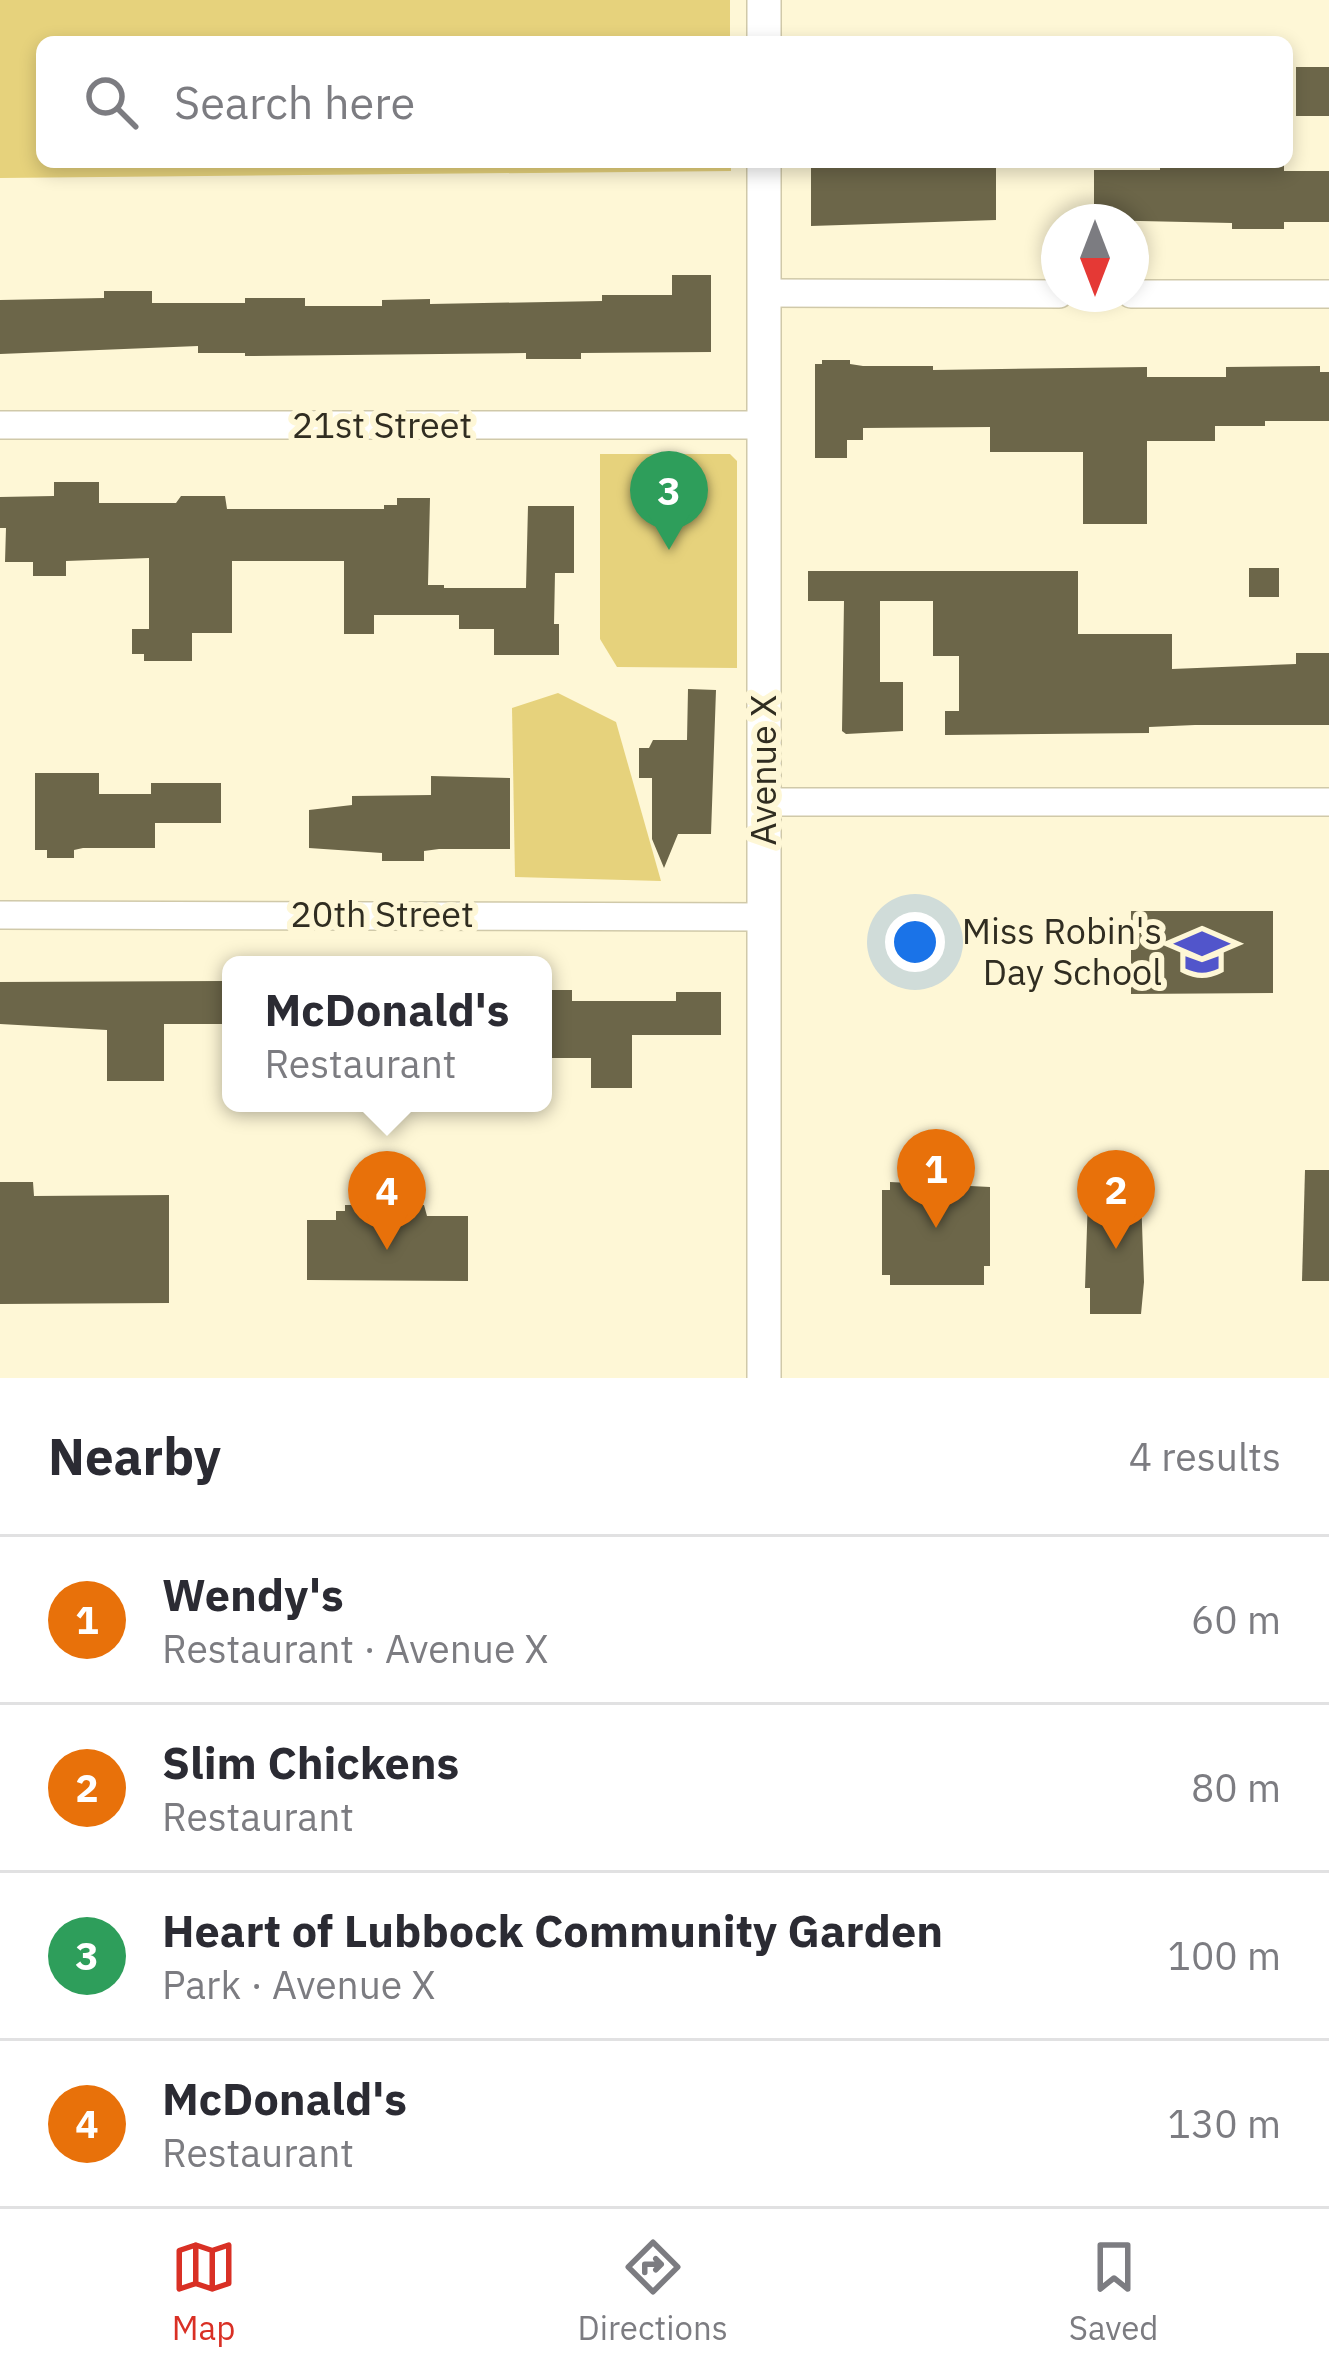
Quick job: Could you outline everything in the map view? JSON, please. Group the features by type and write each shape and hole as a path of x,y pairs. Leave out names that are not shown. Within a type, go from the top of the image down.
{"street":[{"path":"764,0 764,36"},
{"name":"Avenue X","path":"764,168 764,1378"},
{"path":"764,292 1041,293"},
{"path":"1149,294 1329,294"},
{"name":"21st Street","path":"0,425 764,425"},
{"path":"763,802 1329,802"},
{"name":"20th Street","path":"0,915 763,917"}],"shaded area":[{"path":"0,0 730,0 730,36 36,36 36,168 731,171 0,178"},
{"path":"600,454 730,454 737,461 737,668 617,667 600,639"},
{"path":"558,693 616,722 661,881 515,877 512,708"}],"building":[{"path":"1296,67 1329,67 1329,116 1296,116"},
{"path":"811,168 996,168 996,220 811,226"},
{"path":"1094,170 1329,171 1329,222 1284,222 1284,229 1232,229 1232,223 1149,221 1149,204 1094,204"},
{"path":"672,275 711,275 711,352 581,353 581,359 526,359 526,353 245,356 198,353 198,346 0,354 0,300 104,298 104,291 152,291 152,303 245,303 245,298 305,298 305,306 382,306 382,300 430,299 430,304 602,301 602,295 672,295"},
{"path":"850,360 850,364 863,366 933,366 933,370 1147,367 1147,377 1226,377 1226,367 1320,366 1320,372 1329,372 1329,421 1215,426 1215,441 1147,441 1147,524 1083,524 1083,452 990,452 990,427 863,428 863,440 847,440 847,458 815,458 815,364"},
{"path":"54,482 99,482 99,503 176,503 181,496 225,496 227,509 384,509 384,505 397,505 397,498 430,498 428,585 444,588 526,588 528,506 574,506 574,573 555,573 559,655 494,655 494,629 459,629 459,615 374,615 374,634 344,634 344,561 232,561 232,633 192,633 192,661 144,661 144,654 132,654 132,629 149,629 149,558 66,561 66,576 33,576 33,562 5,562 6,528 0,528 0,497 54,496"},
{"path":"1249,568 1279,568 1279,597 1249,597"},
{"path":"808,571 1078,571 1078,634 1172,634 1172,669 1296,664 1296,653 1329,653 1329,725 945,735 945,711 959,711 959,656 933,656 933,601 880,601 880,682 903,682 903,731 846,734 842,731 844,601 808,601"},
{"path":"688,689 716,690 711,834 678,834 664,868 652,839 652,778 639,778 639,748 649,748 653,740 687,740"},
{"path":"35,773 99,773 99,794 151,794 151,783 221,783 221,823 155,823 155,848 83,848 74,850 74,858 47,858 47,850 35,850"},
{"path":"431,776 510,778 510,849 439,849 424,851 424,861 382,861 382,853 309,848 309,810 352,805 352,796 431,795"},
{"name":"Miss Robin's Day School","path":"1131,911 1273,911 1273,993 1131,994"},
{"path":"222,981 222,1024 164,1024 164,1081 107,1081 107,1030 0,1024 0,982"},
{"path":"552,990 572,990 572,1001 676,1001 676,992 721,992 721,1035 632,1035 632,1088 591,1088 591,1058 552,1058"},
{"path":"1140,1166 1141,1314 1090,1314 1090,1288 1085,1288 1089,1167"},
{"path":"1305,1170 1329,1170 1329,1281 1302,1281"},
{"path":"0,1182 33,1182 34,1196 169,1195 169,1303 0,1304"},
{"path":"890,1182 990,1187 990,1266 984,1266 984,1285 890,1285 890,1275 882,1275 882,1190 890,1190"},
{"path":"345,1205 424,1205 427,1216 468,1216 468,1281 307,1280 307,1220 336,1220 336,1211 345,1211"}],"place":[{"name":"Heart of Lubbock Community Garden","path":"669,550"},
{"name":"Miss Robin's Day School","path":"1202,952"},
{"name":"Wendy's","path":"936,1228"},
{"name":"Slim Chickens","path":"1116,1249"},
{"name":"McDonald's","path":"387,1250"}]}
